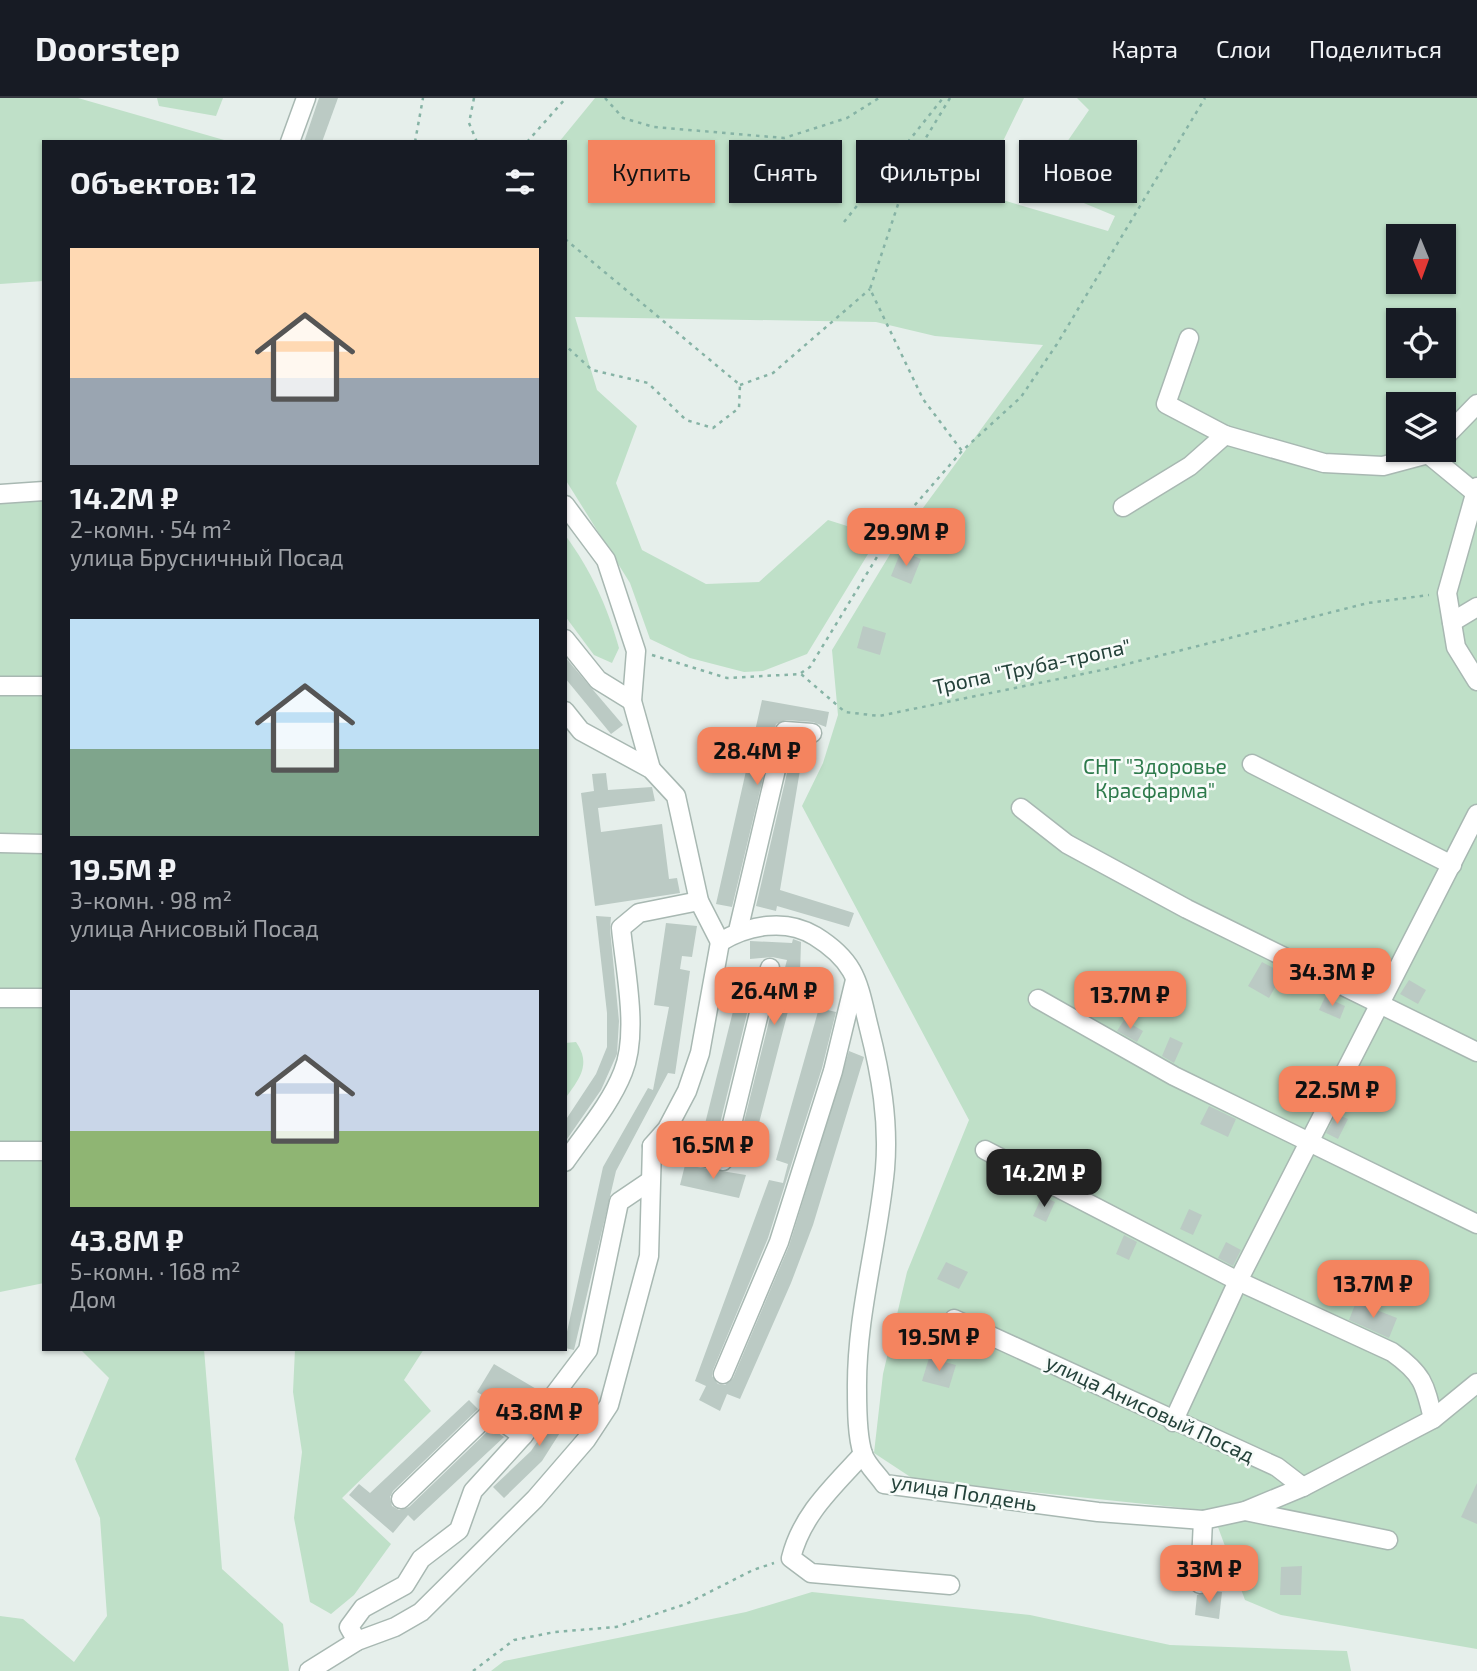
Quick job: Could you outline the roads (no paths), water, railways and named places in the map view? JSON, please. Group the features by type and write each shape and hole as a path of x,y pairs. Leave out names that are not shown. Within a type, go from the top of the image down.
{"street":[{"path":"291,140 306,98"},
{"path":"1189,338 1166,404 1225,435 1324,463 1383,466 1396,462"},
{"path":"1456,426 1477,404"},
{"path":"1123,508 1190,466 1225,435"},
{"path":"1442,462 1475,489 1447,593 1456,647 1477,681"},
{"path":"0,494 42,491"},
{"path":"567,508 606,560 636,652 632,702 651,769"},
{"path":"1452,622 1477,607"},
{"path":"567,641 598,680 632,702"},
{"path":"0,686 42,686"},
{"path":"309,1671 357,1641 395,1627 421,1612 535,1499 586,1440 609,1405 649,1256 652,1146 667,1129 687,1091 700,1053 720,942 699,901 676,796 651,769 581,731 567,714"},
{"path":"738,931 785,731 813,733"},
{"path":"1252,764 1452,865"},
{"path":"1021,808 1067,844 1187,909 1477,1052"},
{"path":"1173,1422 1238,1280 1477,814"},
{"path":"0,843 42,844"},
{"path":"567,1159 610,1098 624,1069 631,1029 621,928 639,913 699,901"},
{"name":"улица Полдень","path":"720,942 738,931 782,925 806,930 838,950 856,976 884,1086 885,1167 870,1271 860,1315 857,1391 863,1454 884,1484 1098,1512 1203,1520 1245,1511 1303,1487 1433,1419 1477,1383"},
{"path":"652,1146 723,1161 769,968"},
{"path":"723,1374 779,1242 834,1071 856,976"},
{"path":"0,998 42,998"},
{"path":"1038,999 1174,1076 1477,1224"},
{"path":"985,1150 1238,1280 1392,1352 1416,1369 1433,1419"},
{"path":"0,1151 42,1151"},
{"path":"357,1641 349,1627 363,1608 405,1585 421,1559 459,1530 473,1491 523,1436 588,1350 618,1202 650,1181"},
{"name":"улица Анисовый Посад","path":"954,1319 1173,1422 1277,1467 1303,1487"},
{"path":"401,1499 490,1413 523,1436"},
{"path":"863,1454 820,1499 796,1538 791,1558 811,1573 950,1585"},
{"path":"1245,1511 1388,1540"},
{"path":"1200,1584 1203,1520"}],"park label":[{"name":"СНТ \"Здоровье Красфарма\"","path":"1155,779"}]}
